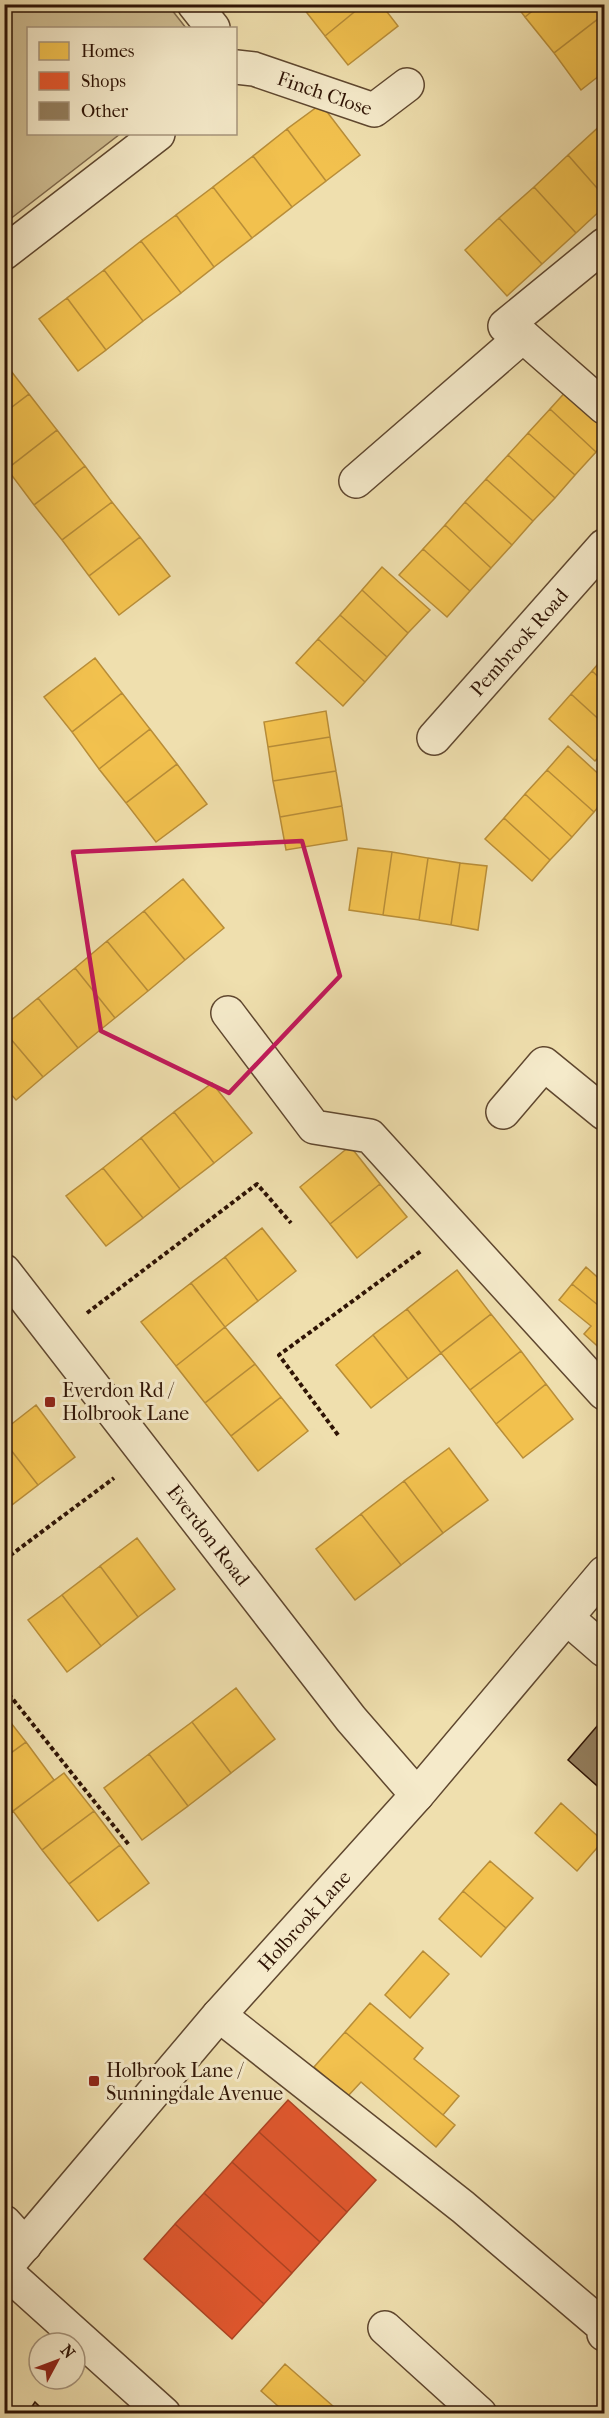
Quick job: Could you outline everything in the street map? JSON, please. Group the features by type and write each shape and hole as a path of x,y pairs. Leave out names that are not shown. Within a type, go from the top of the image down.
{"street":[{"path":"194,4 212,27"},
{"name":"Finch Close","path":"237,67 254,69 374,110 406,85"},
{"path":"4,253 157,135"},
{"path":"505,326 604,245"},
{"path":"356,481 524,336 604,406"},
{"name":"Pembrook Road","path":"434,738 604,546"},
{"path":"228,1013 314,1128 370,1136 604,1393"},
{"path":"503,1112 544,1064 604,1113"},
{"name":"Everdon Road","path":"4,1271 351,1719 417,1795"},
{"name":"Holbrook Lane","path":"10,2251 417,1795 604,1573"},
{"path":"567,1618 604,1650"},
{"path":"219,2015 463,2207 604,2327 604,2334"},
{"path":"10,2251 164,2414"},
{"path":"385,2328 480,2414"}],"path":[{"path":"55,1337 257,1184 291,1223"},
{"path":"338,1435 279,1355 453,1228"},
{"path":"4,1560 146,1455"},
{"path":"4,1688 129,1845"}],"highlighted area":[{"path":"302,841 340,976 229,1093 101,1031 73,852"}],"shaded area":[{"path":"5,4 168,5 185,27 27,27 27,135 119,135 5,223"}],"building: Homes":[{"path":"300,4 364,4 325,36"},
{"path":"364,4 381,4 398,26 348,65 325,36"},
{"path":"515,4 541,4 525,17"},
{"path":"541,4 595,4 603,15 554,53 525,17"},
{"path":"603,15 604,72 581,90 554,53"},
{"path":"321,104 360,155 326,181 287,129"},
{"path":"602,124 604,127 604,196 568,155"},
{"path":"287,129 326,181 292,207 253,156"},
{"path":"568,155 604,196 604,207 576,233 534,187"},
{"path":"253,156 292,207 252,238 213,187"},
{"path":"213,187 252,238 214,267 176,215"},
{"path":"534,187 576,233 542,264 499,218"},
{"path":"176,215 214,267 181,293 141,241"},
{"path":"499,218 542,264 507,296 465,250"},
{"path":"141,241 181,293 143,321 104,270"},
{"path":"104,270 143,321 106,350 67,298"},
{"path":"67,298 106,350 78,371 39,319"},
{"path":"4,362 29,394 4,413"},
{"path":"569,388 604,420 604,443 596,452 550,409"},
{"path":"29,394 57,430 7,469 4,466 4,413"},
{"path":"550,409 596,452 575,475 528,433"},
{"path":"57,430 85,466 34,505 7,469"},
{"path":"528,433 575,475 555,498 508,455"},
{"path":"508,455 555,498 533,521 486,479"},
{"path":"85,466 112,502 62,540 34,505"},
{"path":"486,479 533,521 512,545 465,502"},
{"path":"112,502 140,537 89,576 62,540"},
{"path":"465,502 512,545 491,568 445,525"},
{"path":"445,525 491,568 470,591 423,549"},
{"path":"140,537 170,576 119,615 89,576"},
{"path":"423,549 470,591 447,617 399,575"},
{"path":"382,567 430,610 408,633 362,590"},
{"path":"362,590 408,633 387,657 340,615"},
{"path":"340,615 387,657 365,682 318,639"},
{"path":"318,639 365,682 343,706 296,663"},
{"path":"604,657 604,682 592,671"},
{"path":"95,658 122,693 72,732 44,697"},
{"path":"592,671 604,682 604,724 571,694"},
{"path":"122,693 150,729 99,769 72,732"},
{"path":"571,694 604,724 604,751 595,761 549,719"},
{"path":"326,711 330,737 268,747 264,722"},
{"path":"150,729 177,764 126,803 99,769"},
{"path":"330,737 336,771 273,781 268,747"},
{"path":"568,746 604,779 604,800 594,812 547,770"},
{"path":"177,764 207,804 156,842 126,803"},
{"path":"547,770 594,812 572,837 525,794"},
{"path":"336,771 342,806 280,817 273,781"},
{"path":"525,794 572,837 550,860 504,818"},
{"path":"342,806 347,840 286,850 280,817"},
{"path":"504,818 550,860 532,881 485,839"},
{"path":"358,848 392,852 383,915 349,910"},
{"path":"392,852 428,858 419,920 383,915"},
{"path":"428,858 460,863 451,925 419,920"},
{"path":"460,863 487,866 478,930 451,925"},
{"path":"183,879 224,928 185,960 144,911"},
{"path":"144,911 185,960 148,991 107,941"},
{"path":"107,941 148,991 115,1018 75,968"},
{"path":"75,968 115,1018 78,1048 38,998"},
{"path":"38,998 78,1048 43,1077 4,1031 4,1026"},
{"path":"4,1031 43,1077 16,1100 4,1086"},
{"path":"212,1083 252,1133 214,1163 174,1112"},
{"path":"174,1112 214,1163 180,1189 141,1138"},
{"path":"141,1138 180,1189 143,1218 103,1168"},
{"path":"350,1146 380,1184 330,1224 300,1187"},
{"path":"103,1168 143,1218 106,1246 66,1196"},
{"path":"380,1184 407,1217 357,1258 330,1224"},
{"path":"262,1228 296,1271 258,1301 225,1257"},
{"path":"225,1257 258,1301 225,1327 191,1283"},
{"path":"586,1267 604,1283 604,1310 572,1284"},
{"path":"457,1270 491,1314 441,1353 407,1309"},
{"path":"191,1283 225,1327 176,1366 141,1322"},
{"path":"572,1284 604,1310 604,1352 584,1334 591,1326 559,1300"},
{"path":"407,1309 441,1353 408,1379 373,1335"},
{"path":"491,1314 521,1351 470,1390 441,1353"},
{"path":"225,1327 255,1364 205,1403 176,1366"},
{"path":"373,1335 408,1379 371,1408 336,1365"},
{"path":"521,1351 546,1384 496,1424 470,1390"},
{"path":"255,1364 281,1397 231,1436 205,1403"},
{"path":"546,1384 573,1419 523,1458 496,1424"},
{"path":"281,1397 308,1431 258,1471 231,1436"},
{"path":"36,1405 75,1457 38,1485 4,1441 4,1430"},
{"path":"4,1441 38,1485 4,1511"},
{"path":"449,1448 488,1500 443,1533 404,1481"},
{"path":"404,1481 443,1533 401,1565 361,1514"},
{"path":"361,1514 401,1565 355,1600 316,1549"},
{"path":"137,1538 175,1589 138,1617 100,1566"},
{"path":"100,1566 138,1617 101,1646 62,1595"},
{"path":"62,1595 101,1646 67,1672 28,1620"},
{"path":"236,1688 275,1739 231,1773 192,1722"},
{"path":"4,1714 26,1742 4,1758"},
{"path":"192,1722 231,1773 188,1806 149,1754"},
{"path":"26,1742 54,1780 4,1818 4,1758"},
{"path":"149,1754 188,1806 142,1840 104,1788"},
{"path":"64,1773 94,1811 42,1850 13,1811"},
{"path":"561,1803 603,1841 577,1871 535,1833"},
{"path":"94,1811 120,1845 69,1884 42,1850"},
{"path":"120,1845 149,1883 98,1921 69,1884"},
{"path":"490,1861 533,1898 506,1928 463,1891"},
{"path":"463,1891 506,1928 481,1957 439,1919"},
{"path":"423,1951 449,1974 410,2018 385,1995"},
{"path":"370,2003 423,2048 414,2059 459,2096 443,2115 345,2032"},
{"path":"345,2032 455,2125 436,2147 361,2082 348,2096 314,2067"},
{"path":"285,2364 342,2414 287,2414 261,2391"}],"building: Shops":[{"path":"288,2100 376,2180 347,2212 259,2132"},
{"path":"259,2132 347,2212 320,2242 232,2162"},
{"path":"232,2162 320,2242 292,2273 204,2193"},
{"path":"204,2193 292,2273 264,2304 175,2224"},
{"path":"175,2224 264,2304 232,2339 144,2259"}],"building: Other":[{"path":"604,1718 604,1792 568,1760"},
{"path":"35,2402 47,2414 27,2414"}],"place":[{"name":"Everdon Rd / Holbrook Lane","path":"50,1402"},
{"name":"Holbrook Lane / Sunningdale Avenue","path":"94,2081"}]}
